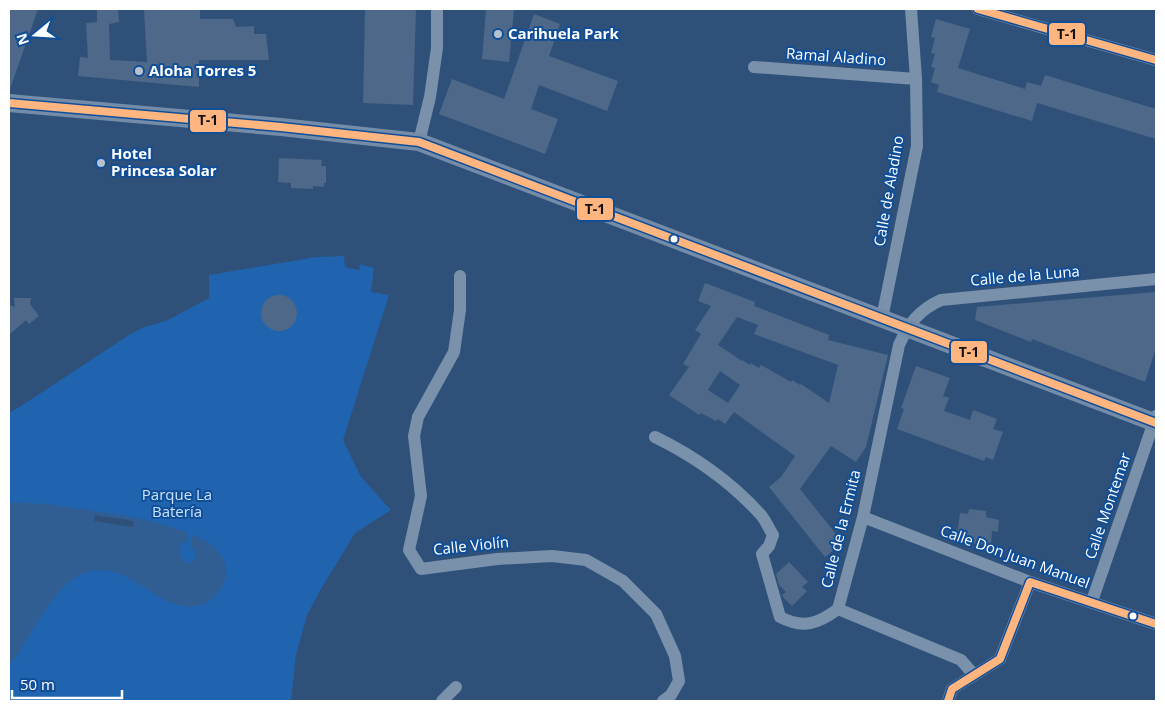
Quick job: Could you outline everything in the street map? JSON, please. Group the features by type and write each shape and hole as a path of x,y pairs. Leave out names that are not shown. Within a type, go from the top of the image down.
{"main road":[{"path":"9,103 274,126 419,142 907,328 1156,420"}],"street":[{"path":"419,142 430,97 437,48 437,9"},
{"name":"Calle de Aladino","path":"882,318 917,146 916,79 911,9"},
{"path":"978,9 1156,60"},
{"name":"Ramal Aladino","path":"754,67 916,79"},
{"name":"Calle Violín","path":"460,276 460,310 454,352 418,416 414,436 421,496 410,550 421,569 497,559 552,556 586,560 623,580 656,614 675,656 679,681 670,695 663,701"},
{"name":"Calle de la Luna","path":"907,328 928,306 941,300 1156,279"},
{"name":"Calle de la Ermita","path":"907,328 899,345 863,517 838,610 961,660 974,675"},
{"name":"Calle Montemar","path":"1092,602 1156,420"},
{"path":"655,437 682,450 732,487 763,516 773,536 769,546 762,554 780,617 792,623 813,624 838,610"},
{"name":"Calle Don Juan Manuel","path":"863,517 1030,582 1156,624"},
{"path":"948,701 952,689 1000,659 1030,582"},
{"path":"442,701 456,687"}],"green space":[{"name":"Parque La Batería","path":"344,256 345,267 359,270 360,264 374,268 371,292 389,295 343,440 361,477 391,510 355,533 307,615 296,655 291,701 9,701 9,413 129,335 142,328 168,320 209,298 209,275 316,257"}],"shaded area":[{"path":"9,503 46,504 110,513 174,528 188,533 188,543 183,542 179,549 182,558 188,564 194,561 196,555 192,546 192,535 209,543 222,557 225,564 225,580 211,600 196,606 181,606 167,601 126,577 112,572 97,570 80,575 70,581 52,600 16,658 9,663"}],"pier":[{"path":"95,515 134,521 133,527 94,521"}],"building":[{"path":"9,9 38,9 10,89 9,89"},
{"path":"97,9 118,9 119,22 109,24 110,60 147,62 144,9 200,9 200,19 233,19 236,27 254,26 254,34 266,34 269,60 199,60 199,87 78,76 80,57 88,58 86,23 97,22"},
{"path":"365,9 416,9 413,105 363,103"},
{"name":"Carihuela Park","path":"486,9 514,9 509,62 482,59"},
{"path":"534,14 560,24 549,56 618,81 607,111 539,85 531,109 558,119 545,154 439,114 452,79 504,99"},
{"path":"936,19 970,29 958,68 1025,89 1027,82 1041,86 1045,75 1156,109 1156,139 1037,103 1032,121 937,92 939,85 931,82 935,68 931,67 935,54 931,53 935,38 931,37"},
{"path":"279,158 322,160 321,166 326,166 326,183 324,183 324,187 313,186 313,189 291,188 291,183 278,182"},
{"path":"705,283 755,302 754,306 829,335 828,340 888,355 866,447 856,462 831,446 800,489 843,543 825,557 769,487 781,477 795,456 734,412 725,424 718,419 716,421 701,413 699,415 669,395 689,367 683,364 701,334 695,330 711,306 698,301","holes":["737,317 758,325 754,334 838,365 829,403 801,384 792,380 791,382 761,365 759,368 751,363 750,365 718,345","720,371 740,385 728,403 708,390"]},
{"path":"1156,292 1156,348 1145,382 1032,339 1031,342 975,320 977,307"},
{"path":"279,295 286,296 292,300 296,306 296,320 292,326 286,330 279,331 272,330 266,326 262,320 261,313 262,306 266,300 272,296"},
{"path":"14,298 31,298 30,304 39,316 29,324 26,320 9,335 9,305 15,307"},
{"path":"916,366 950,378 943,396 949,398 944,411 970,420 973,410 997,419 993,429 1003,432 993,460 986,457 984,461 897,429 904,409 901,408"},
{"path":"969,509 986,511 986,517 999,520 998,532 992,531 991,545 956,542 960,513 968,514"},
{"path":"789,562 808,582 802,587 807,591 792,606 782,595 786,592 779,585 776,574"}],"transit line":[{"name":"T-1","path":"978,9 1156,60"},
{"name":"T-1","path":"9,103 281,127 419,142 1156,423"},
{"name":"T-1","path":"948,701 952,689 1000,659 1030,582 1156,624"}],"place":[{"name":"Carihuela Park","path":"498,34"},
{"name":"Aloha Torres 5","path":"139,71"},
{"name":"Hotel Princesa Solar","path":"101,163"}]}
